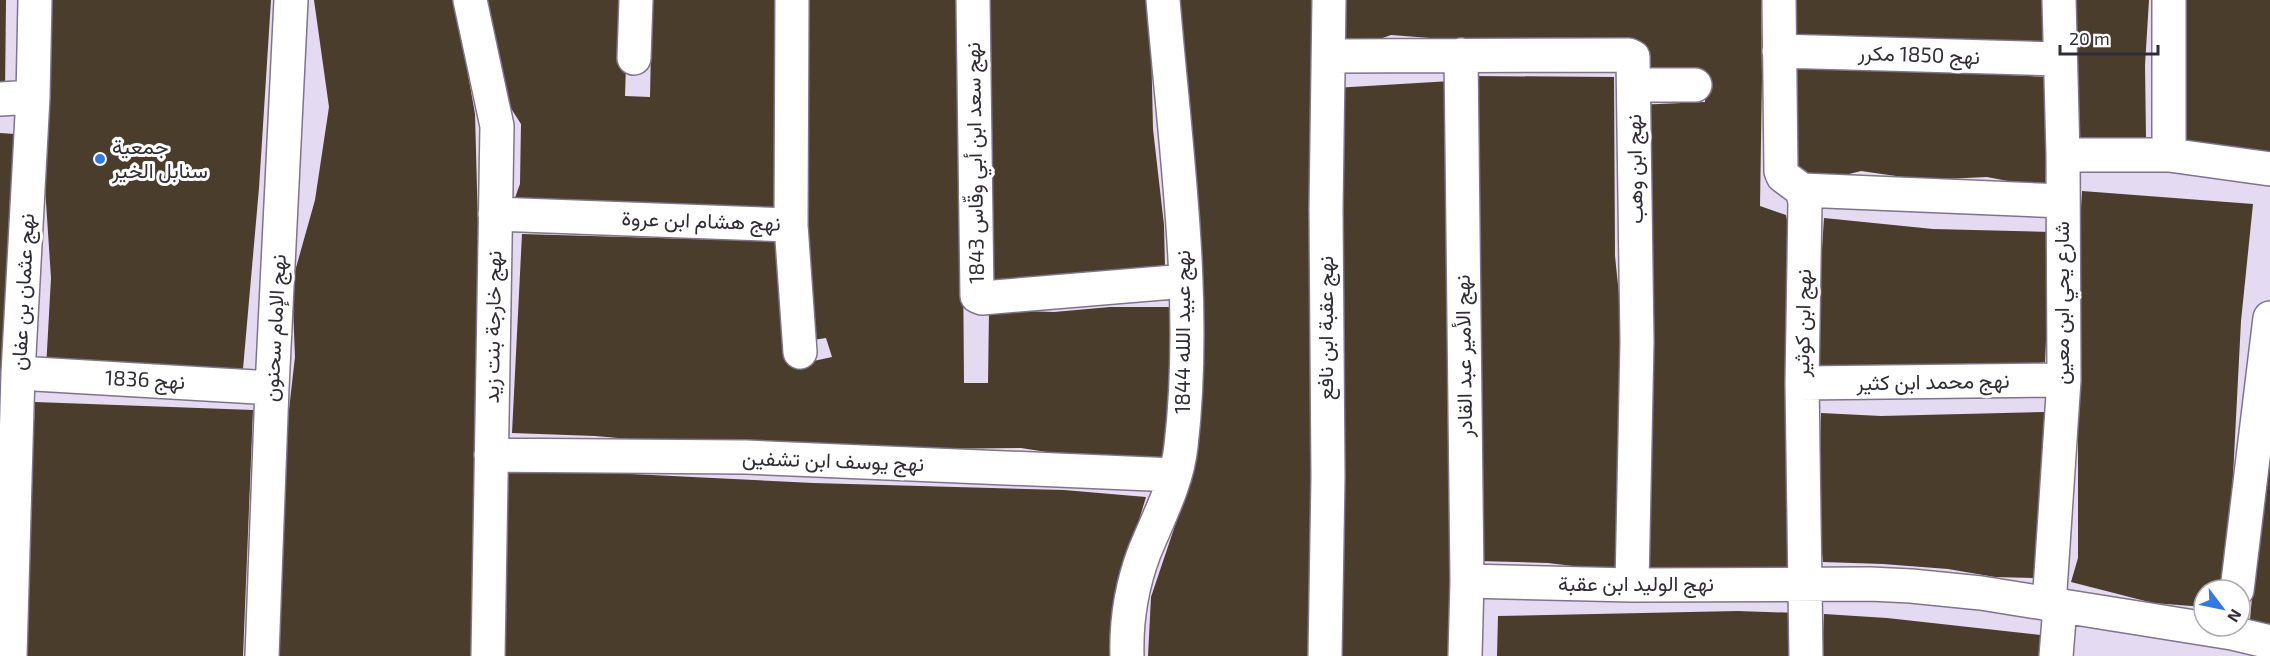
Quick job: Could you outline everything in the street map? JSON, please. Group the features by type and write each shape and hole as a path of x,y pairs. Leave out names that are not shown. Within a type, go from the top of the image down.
{"street":[{"name":"نهج عثمان بن عفان","path":"10,656 7,522 18,373 36,0"},
{"name":"نهج الإمام سحنون","path":"262,656 272,388 291,0"},
{"name":"نهج خارجة بنت زيد","path":"471,0 497,126 488,656"},
{"path":"634,58 636,0"},
{"name":"نهج هشام ابن عروة","path":"495,214 791,225 792,0"},
{"name":"نهج سعد ابن أبي وقّاس 1843","path":"973,0 977,296 982,298 1186,281"},
{"name":"نهج عبيد اللله 1844","path":"1127,656 1126,639 1131,599 1143,556 1179,460 1184,399 1186,281 1163,0"},
{"name":"نهج عقبة ابن نافع","path":"1325,656 1328,477 1326,208 1329,0"},
{"path":"1779,0 1781,171 1783,176 1802,190 2062,201"},
{"name":"شارع يحي ابن معين","path":"2056,656 2054,606 2064,381 2063,155 2059,0"},
{"path":"2169,0 2169,155"},
{"name":"نهج 1850 مكرر","path":"1779,51 2060,59"},
{"name":"نهج الأمير عبد القادر","path":"1461,55 1467,581 1465,656"},
{"name":"نهج ابن وهب","path":"1329,56 1629,55 1632,57 1637,342 1632,585"},
{"path":"1634,85 1695,85"},
{"path":"0,99 33,97"},
{"path":"2063,155 2169,155 2270,169"},
{"name":"نهج ابن كوثير","path":"1802,190 1805,202 1802,383 1806,656"},
{"path":"791,225 800,352"},
{"path":"2238,578 2270,318"},
{"name":"نهج 1836","path":"18,373 272,388"},
{"name":"نهج محمد ابن كثير","path":"1802,383 2064,381"},
{"name":"نهج يوسف ابن تشفين","path":"491,455 746,457 1175,475"},
{"name":"نهج الوليد ابن عقبة","path":"1467,581 1632,585 1805,584"},
{"path":"1805,584 1911,586 1981,593 2054,606 2192,625"},
{"path":"2252,636 2270,642"}],"building":[{"path":"0,0 6,0 5,93 0,93"},
{"path":"52,0 271,0 259,188 242,380 46,369 51,278 45,187"},
{"path":"314,0 455,0 475,114 481,337 477,656 278,656 275,532 295,357 292,282 315,200 329,107"},
{"path":"482,0 628,0 625,96 650,97 652,0 780,0 774,216 512,206 520,184 521,124 503,96"},
{"path":"803,0 967,0 963,259 964,383 988,383 989,310 1054,312 1110,307 1172,307 1168,459 1066,455 1021,448 926,449 664,442 595,436 512,433 522,234 728,240 785,236 791,366 832,357 826,338 813,340 801,193"},
{"path":"986,0 1150,0 1153,129 1164,225 1165,267 1072,276 984,291"},
{"path":"1168,0 1317,0 1319,656 1148,656 1151,597 1187,490"},
{"path":"1342,0 1761,0 1760,206 1786,215 1796,262 1791,545 1787,570 1727,571 1643,568 1635,105 1705,102 1707,76 1687,77 1508,45 1391,35 1346,51 1341,20"},
{"path":"1788,0 2045,0 2045,47 1786,36"},
{"path":"2065,0 2149,0 2145,65 2146,138 2073,139"},
{"path":"2175,0 2270,0 2270,155 2183,147"},
{"path":"1794,63 1927,68 2048,77 2045,188 1987,177 1924,180 1861,171 1801,186 1788,172"},
{"path":"1473,76 1614,77 1615,256 1620,304 1621,437 1620,532 1614,571 1548,563 1479,561"},
{"path":"1451,81 1450,656 1340,656 1334,88"},
{"path":"0,133 15,134 0,517"},
{"path":"2082,191 2253,204 2241,321 2230,534 2222,578 2192,578 2192,606 2153,603 2071,582 2078,558 2078,260"},
{"path":"1824,218 1933,229 2051,232 2045,362 1985,374 1820,370 1816,340"},
{"path":"2270,394 2270,624 2252,620 2252,597"},
{"path":"35,402 253,410 243,656 24,656"},
{"path":"2045,412 2048,505 2039,578 1995,577 1948,569 1883,564 1823,562 1818,518 1821,413 1881,416"},
{"path":"508,468 813,483 1064,490 1146,497 1114,603 1113,656 503,656 506,586 504,528"},
{"path":"1738,611 1799,613 1796,656 1497,656 1498,616"},
{"path":"1824,614 1887,618 2049,636 2047,656 1822,656"}],"place":[{"name":"جمعية سنابل الخير","path":"100,159"}]}
